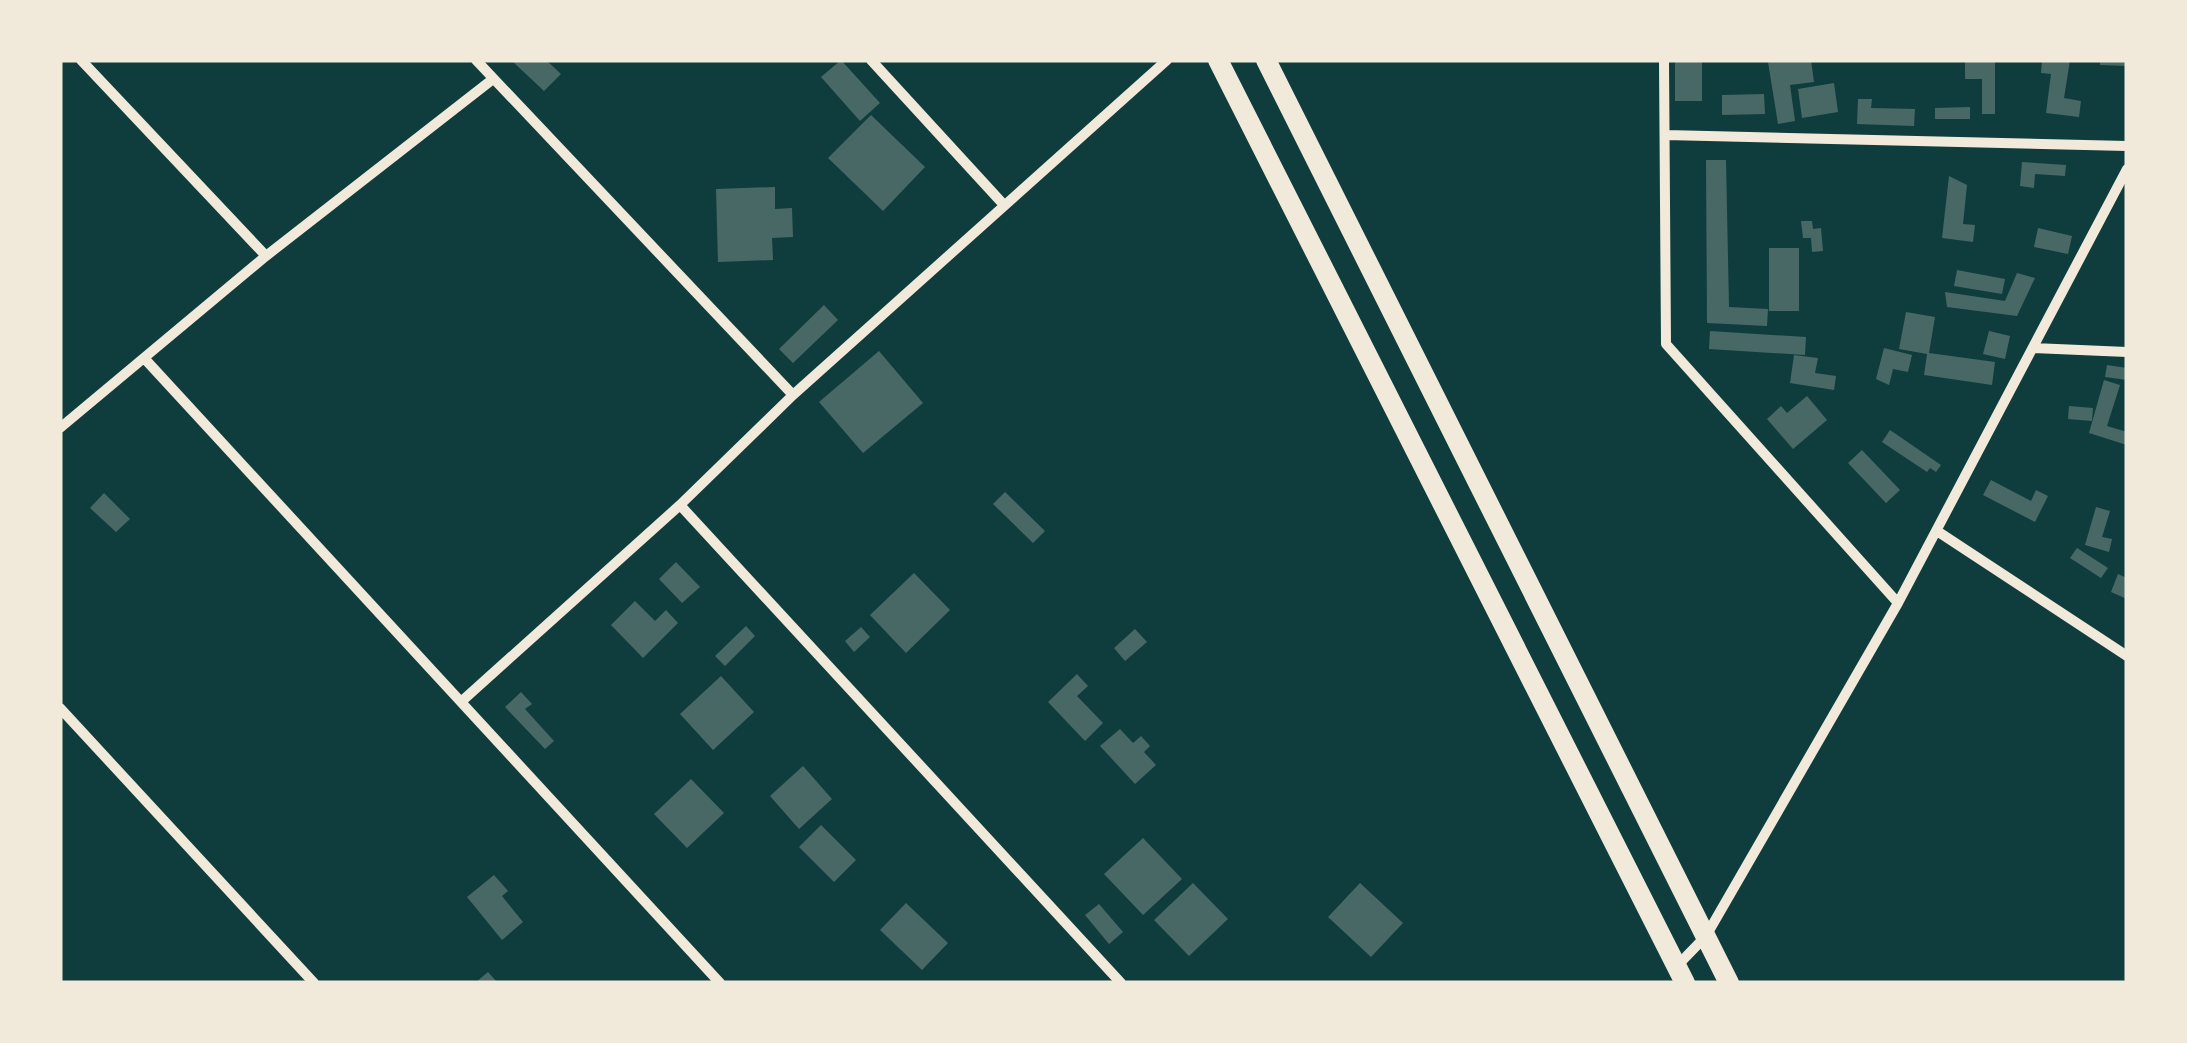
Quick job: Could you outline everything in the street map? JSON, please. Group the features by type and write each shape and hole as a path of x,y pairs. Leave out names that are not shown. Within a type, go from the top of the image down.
{"main road":[{"path":"1218,60 1681,975"},
{"path":"1266,60 1729,983"}],"street":[{"path":"82,60 266,256"},
{"path":"476,60 793,395"},
{"path":"871,60 1004,205"},
{"path":"462,700 680,505 793,395 1167,60"},
{"path":"1664,60 1666,344 1898,603"},
{"path":"60,428 266,256 493,79"},
{"path":"1666,135 2127,146"},
{"path":"1681,975 1898,603 2127,170"},
{"path":"2033,348 2127,352"},
{"path":"144,358 720,983"},
{"path":"680,505 1122,983"},
{"path":"1937,531 2127,656"},
{"path":"60,708 314,983"}],"building":[{"path":"511,60 546,60 561,74 544,91"},
{"path":"841,60 880,103 860,121 821,77"},
{"path":"1675,60 1702,60 1702,101 1675,101"},
{"path":"1811,60 1814,82 1790,85 1795,121 1778,124 1768,62"},
{"path":"1965,60 1995,60 1995,114 1982,114 1982,79 1965,79"},
{"path":"2042,60 2070,60 2064,98 2081,101 2079,117 2046,113 2051,74 2041,73"},
{"path":"2100,60 2127,60 2127,66 2100,65"},
{"path":"1834,83 1838,112 1802,118 1798,89"},
{"path":"1764,94 1765,114 1722,115 1722,95"},
{"path":"1858,99 1872,99 1871,108 1915,109 1914,126 1857,124"},
{"path":"1970,107 1970,119 1935,119 1935,108"},
{"path":"871,115 925,167 883,211 828,158"},
{"path":"1706,160 1726,160 1729,307 1768,309 1767,326 1707,323"},
{"path":"2022,162 2066,165 2065,176 2035,174 2034,188 2020,186"},
{"path":"1949,176 1967,185 1963,224 1975,225 1973,242 1942,238"},
{"path":"775,187 775,209 792,208 793,237 772,238 773,260 718,262 716,189"},
{"path":"1801,221 1812,221 1813,229 1821,228 1823,251 1812,252 1811,238 1803,238"},
{"path":"2038,228 2072,236 2068,254 2034,247"},
{"path":"1769,248 1799,248 1799,311 1769,311"},
{"path":"1957,270 2005,279 2002,294 1954,286"},
{"path":"2017,273 2035,278 2017,316 1947,307 1945,292 2005,301"},
{"path":"824,305 838,320 793,363 779,349"},
{"path":"1906,312 1935,317 1929,353 1995,362 1992,385 1924,375 1927,354 1899,349"},
{"path":"1710,331 1806,337 1805,355 1709,349"},
{"path":"1989,331 2010,336 2005,359 1983,354"},
{"path":"1884,348 1912,355 1908,372 1893,369 1889,385 1876,379"},
{"path":"879,351 923,403 863,453 819,402"},
{"path":"1794,355 1818,358 1815,373 1836,376 1834,390 1790,383"},
{"path":"2107,365 2127,368 2127,380 2105,377"},
{"path":"2104,380 2120,385 2107,426 2127,432 2127,445 2089,433"},
{"path":"1807,396 1827,420 1793,449 1767,419 1781,406 1787,413"},
{"path":"2069,406 2093,408 2092,421 2068,419"},
{"path":"1890,430 1941,465 1936,472 1930,468 1927,472 1882,442"},
{"path":"1862,450 1900,490 1886,503 1848,463"},
{"path":"1991,480 2031,501 2036,490 2048,496 2035,522 1983,495"},
{"path":"1005,492 1045,531 1033,543 993,504"},
{"path":"104,493 130,519 116,532 90,508"},
{"path":"2096,507 2110,511 2102,537 2112,539 2109,552 2085,545"},
{"path":"2077,548 2108,568 2101,578 2070,558"},
{"path":"676,562 700,587 682,603 659,579"},
{"path":"914,573 950,610 906,653 870,615"},
{"path":"2118,574 2127,578 2127,599 2111,592"},
{"path":"635,601 655,621 666,610 678,623 643,658 611,625"},
{"path":"746,626 755,636 725,666 715,656"},
{"path":"861,627 870,637 854,652 845,641"},
{"path":"1135,629 1147,642 1125,661 1114,648"},
{"path":"1077,674 1088,686 1077,696 1103,723 1085,741 1048,702"},
{"path":"721,676 754,712 713,750 680,714"},
{"path":"521,692 532,704 525,709 554,741 545,749 505,707"},
{"path":"1120,729 1133,743 1141,736 1150,746 1144,752 1156,765 1135,784 1100,746"},
{"path":"803,766 832,799 799,829 770,796"},
{"path":"691,779 724,813 687,848 654,814"},
{"path":"821,825 856,860 834,882 799,847"},
{"path":"1143,838 1182,879 1143,915 1104,874"},
{"path":"494,875 508,891 502,896 523,922 502,940 467,897"},
{"path":"1193,883 1228,919 1189,956 1154,920"},
{"path":"1360,883 1403,923 1371,957 1328,917"},
{"path":"906,903 948,943 922,970 880,930"},
{"path":"1099,904 1123,932 1109,944 1085,915"},
{"path":"488,972 498,983 475,983"}]}
